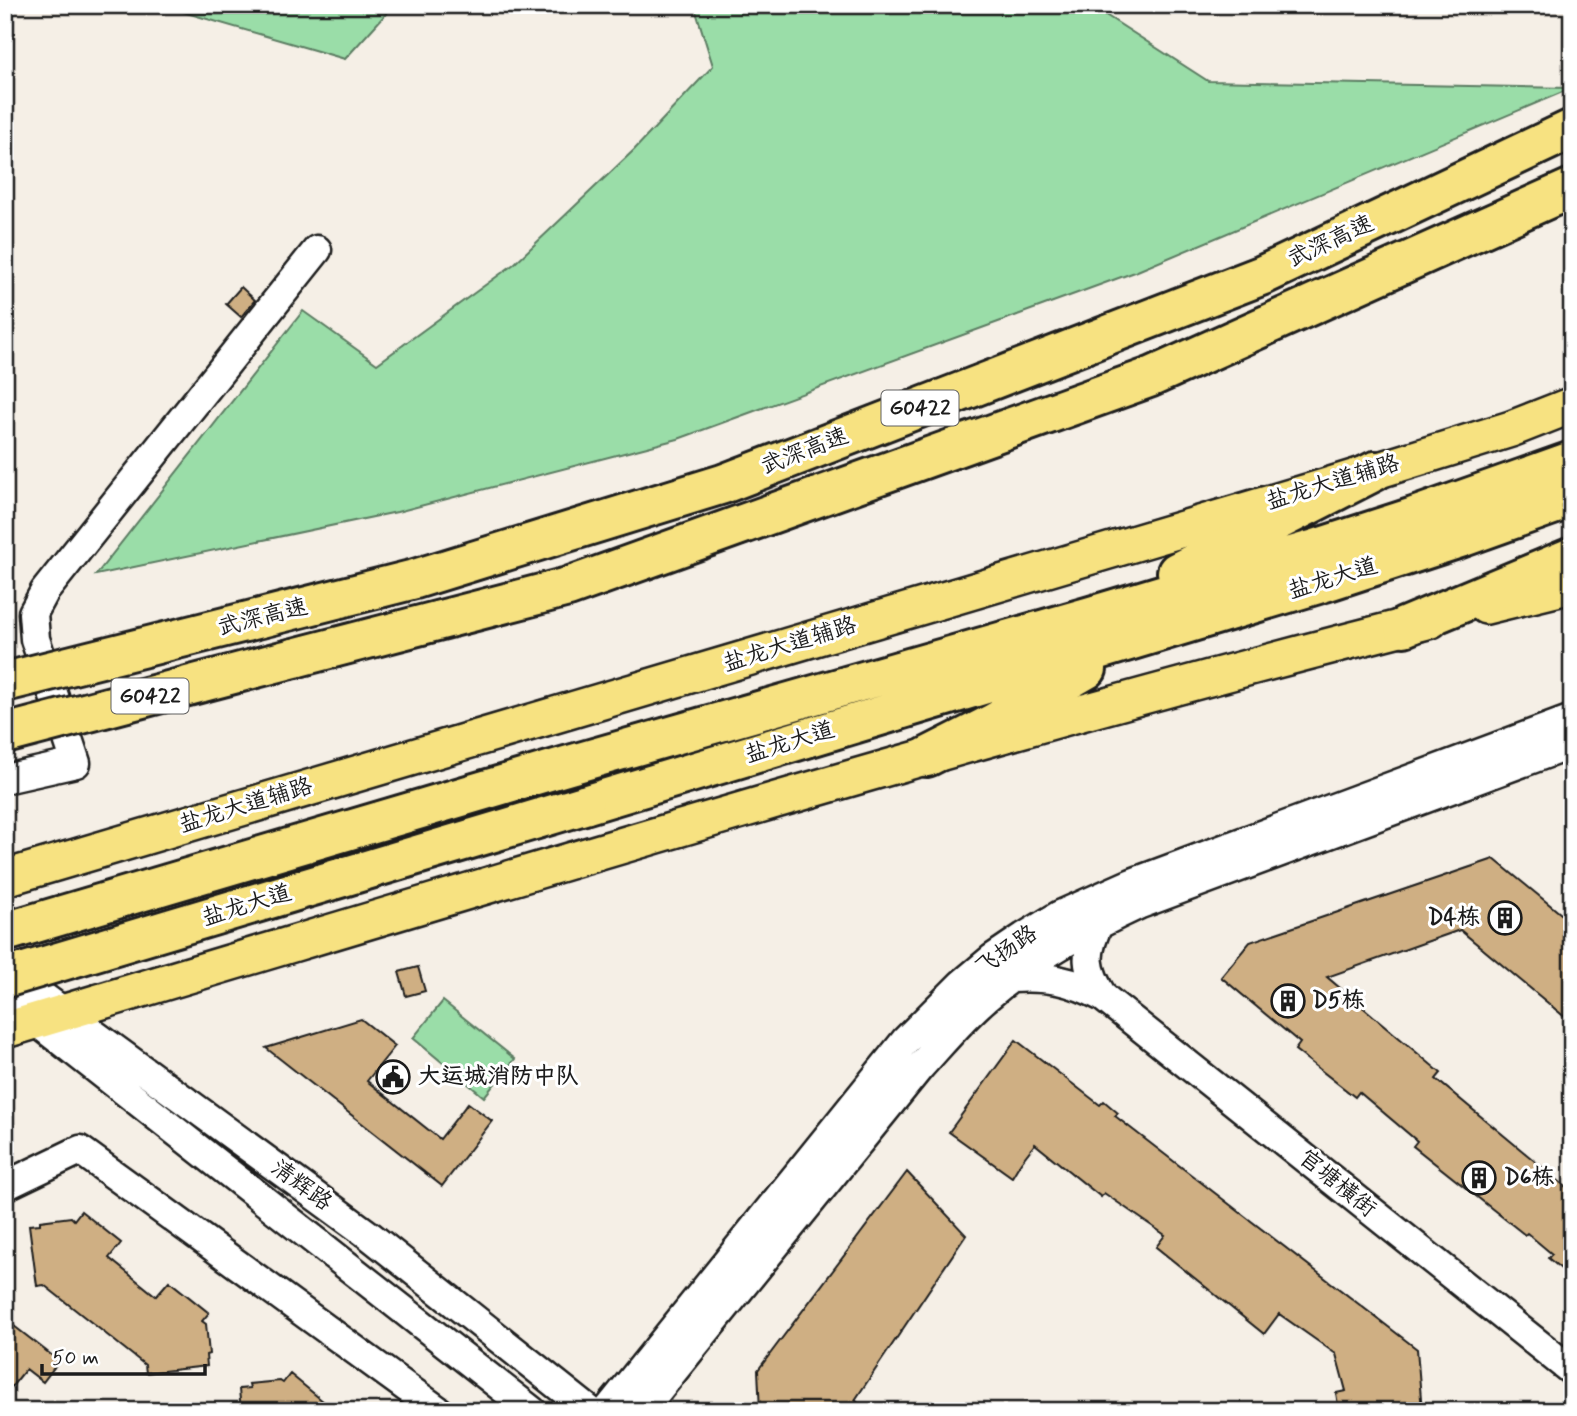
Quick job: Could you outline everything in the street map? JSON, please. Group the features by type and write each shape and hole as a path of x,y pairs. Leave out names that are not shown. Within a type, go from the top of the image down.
{"highway":[{"name":"武深高速","path":"5,682 415,579 723,484 1263,275 1572,130"},
{"name":"武深高速","path":"5,734 568,587 1152,377 1572,188"},
{"name":"盐龙大道","path":"5,932 566,766 1091,616 1325,545 1572,461"},
{"path":"1091,616 1375,471"},
{"name":"盐龙大道","path":"5,978 1328,581 1572,498"},
{"path":"1404,627 1572,557"},
{"path":"927,757 994,723 1153,633"}],"main road":[{"name":"盐龙大道辅路","path":"5,878 1375,471 1511,429 1572,405"},
{"path":"35,1021 927,757 1258,664 1572,584"}],"street":[{"path":"5,779 76,763 35,639 33,613 46,591 317,250"},
{"name":"飞扬路","path":"607,1411 905,1041 962,984 993,958 1060,915 1132,883 1572,719"},
{"name":"飞扬路","path":"641,1411 919,1068 987,997 1012,978 1099,923 1140,904 1572,744"},
{"name":"官塘横街","path":"1099,923 1091,940 1088,958 1092,979 1103,997"},
{"name":"清辉路","path":"5,969 35,1021 370,1236 590,1411"},
{"name":"官塘横街","path":"1012,978 1040,977 1062,980 1083,986 1103,997 1572,1371"},
{"name":"清辉路","path":"5,997 533,1411"},
{"path":"5,1186 80,1150 439,1411"}],"green space":[{"path":"159,5 394,5 345,59"},
{"path":"694,5 1090,5 1208,81 1572,88 1135,272 678,439 397,512 96,575 303,311 377,364 514,264 634,150 713,66"},
{"path":"443,1001 515,1059 484,1097 413,1038"}],"building":[{"path":"241,287 255,300 241,317 226,304"},
{"path":"1494,859 1572,923 1572,1023 1460,930 1327,977 1441,1073 1436,1079 1572,1192 1572,1278 1548,1258 1552,1254 1527,1233 1525,1235 1413,1146 1417,1141 1359,1092 1355,1097 1295,1050 1300,1043 1221,977 1250,942"},
{"path":"418,967 425,991 406,996 399,972"},
{"path":"361,1019 395,1046 367,1081 440,1139 468,1103 492,1121 442,1186 266,1048"},
{"path":"1016,1040 1100,1105 1104,1101 1118,1113 1115,1116 1417,1349 1422,1411 1339,1411 1336,1393 1346,1391 1336,1354 1279,1314 1264,1334 1156,1247 1165,1235 1104,1193 1101,1197 1035,1144 1012,1177 949,1132"},
{"path":"907,1172 966,1235 855,1400 867,1411 760,1411 758,1370"},
{"path":"81,1211 121,1243 109,1258 156,1296 169,1281 209,1313 202,1321 206,1324 209,1354 206,1355 207,1366 146,1373 145,1365 44,1285 37,1286 29,1225 71,1217 74,1220"},
{"path":"5,1319 59,1361 43,1382 26,1369 5,1395"},
{"path":"290,1374 335,1411 241,1411 239,1389 250,1388 249,1384 283,1383"}],"place":[{"name":"D4栋","path":"1505,918"},
{"name":"D5栋","path":"1288,1001"},
{"name":"大运城消防中队","path":"393,1077"},
{"name":"D6栋","path":"1479,1178"}]}
